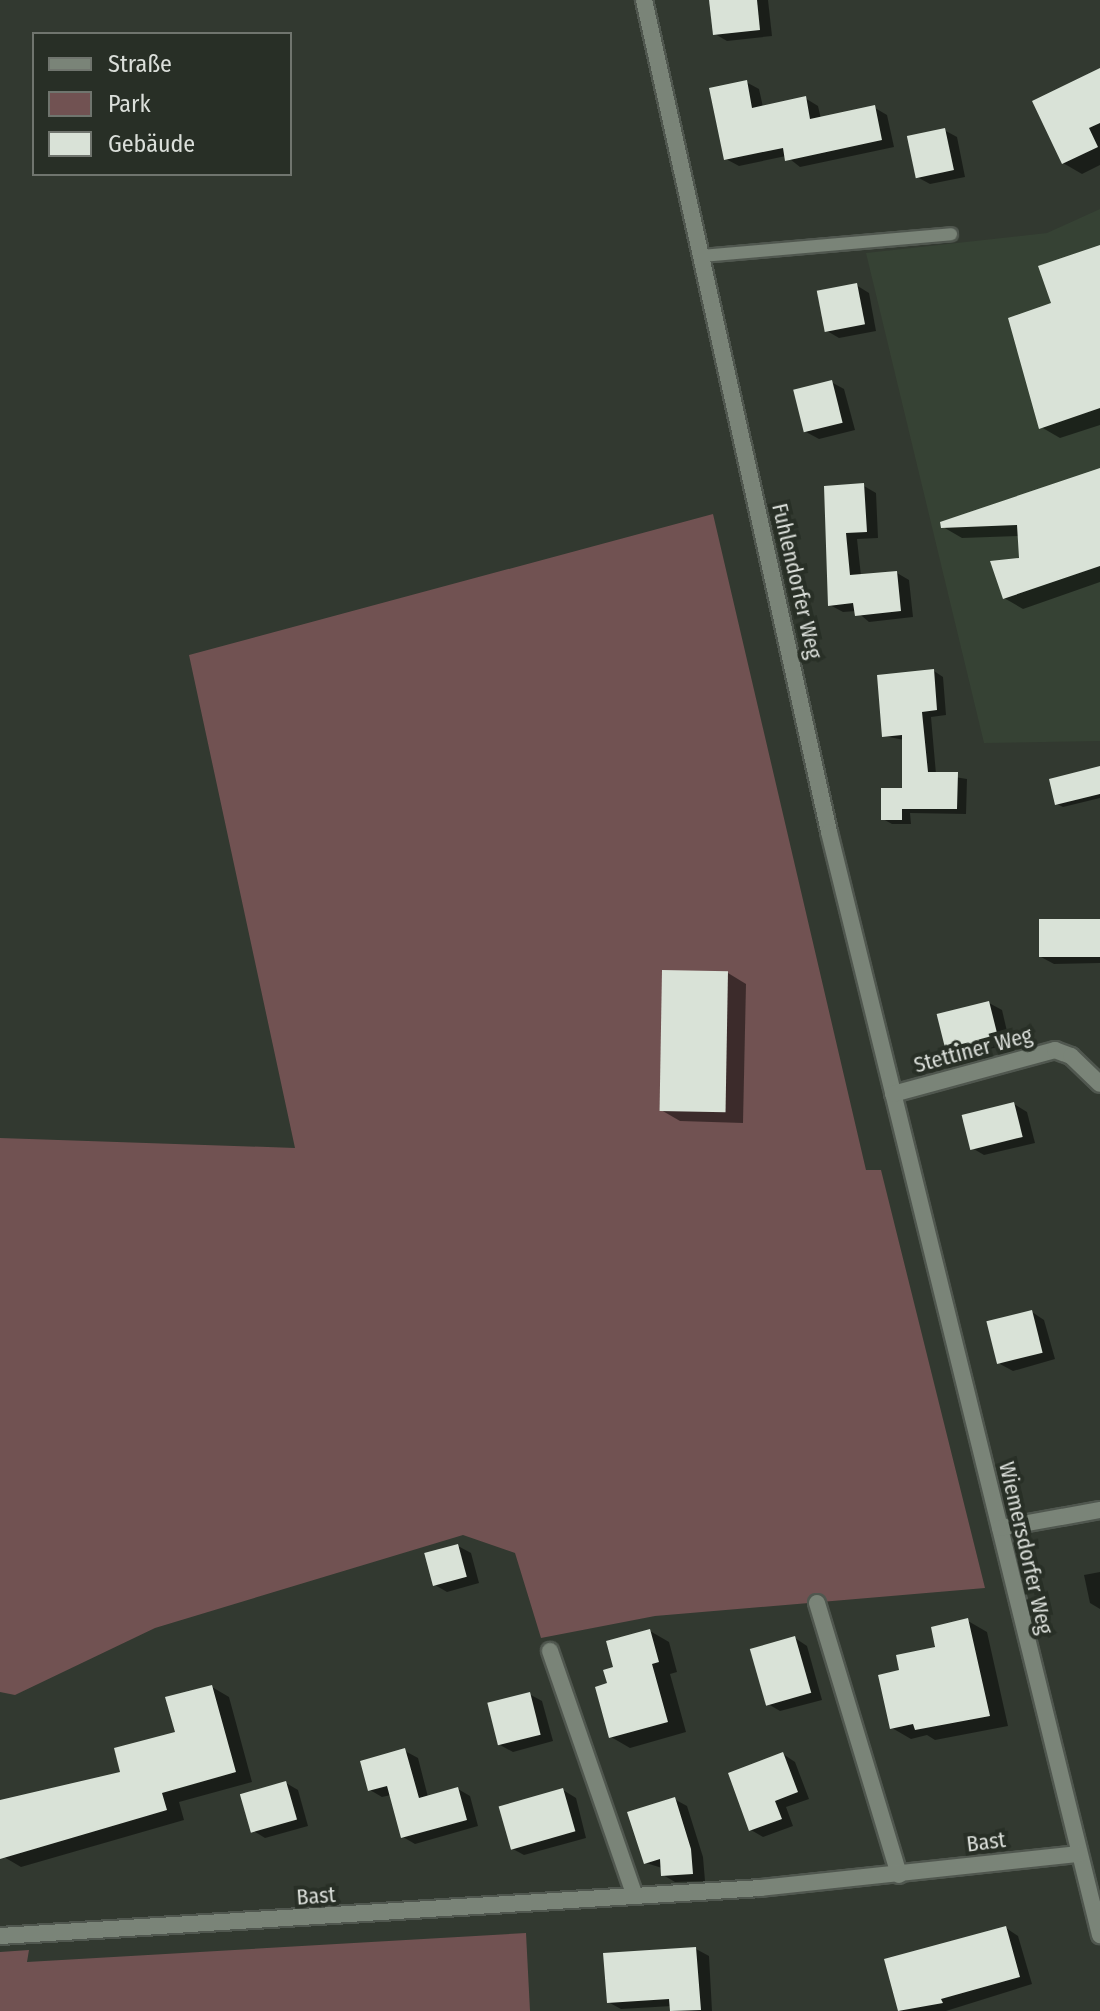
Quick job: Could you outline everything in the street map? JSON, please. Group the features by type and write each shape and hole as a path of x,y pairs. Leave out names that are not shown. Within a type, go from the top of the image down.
{"street":[{"name":"Fuhlendorfer Weg","path":"644,0 910,1172"},
{"name":"Stettiner Weg","path":"893,1094 1055,1050 1071,1056 1100,1084"},
{"name":"Wiemersdorfer Weg","path":"910,1172 1100,1935"},
{"path":"1000,1528 1100,1510"},
{"path":"817,1603 899,1875"},
{"path":"550,1651 634,1894"},
{"name":"Bast","path":"0,1936 899,1875 1078,1854"}],"lane":[{"path":"702,256 951,234"}],"shaded area":[{"path":"1100,209 1100,741 984,743 866,253 1047,233"}],"green space":[{"path":"713,514 866,1170 881,1170 985,1588 655,1616 541,1638 515,1553 463,1535 155,1628 15,1695 0,1692 0,1138 295,1148 189,655"},
{"path":"526,1933 530,2011 0,2011 0,1952 29,1950 27,1962"}],"building":[{"path":"709,0 757,0 760,30 713,35"},
{"path":"1100,68 1100,123 1089,128 1098,147 1062,164 1032,101"},
{"path":"747,80 752,108 806,96 810,119 875,105 882,140 785,161 783,148 724,160 709,88"},
{"path":"945,128 954,170 916,178 907,136"},
{"path":"1100,245 1100,408 1039,429 1008,318 1051,303 1038,266"},
{"path":"857,283 865,324 825,332 817,291"},
{"path":"832,380 843,423 804,432 793,390"},
{"path":"1100,468 1100,566 1003,599 990,561 1019,558 1017,525 941,528 940,522"},
{"path":"864,483 867,532 846,533 850,575 897,571 901,611 855,616 853,603 828,606 824,486"},
{"path":"934,669 937,710 922,712 928,772 958,772 957,809 902,809 902,820 881,820 881,788 902,788 902,735 882,737 877,675"},
{"path":"1100,766 1100,794 1055,805 1049,779"},
{"path":"1039,919 1100,919 1100,957 1039,957"},
{"path":"662,970 728,971 726,1112 660,1111"},
{"path":"989,1001 998,1038 946,1051 937,1014"},
{"path":"1014,1102 1023,1137 970,1150 962,1115"},
{"path":"1032,1310 1043,1353 997,1364 986,1321"},
{"path":"458,1544 467,1577 433,1586 424,1553"},
{"path":"968,1618 990,1716 915,1730 913,1724 890,1729 878,1675 899,1670 896,1655 935,1647 931,1627"},
{"path":"650,1629 659,1662 652,1664 668,1722 609,1738 595,1687 607,1683 603,1670 613,1667 606,1641"},
{"path":"795,1636 811,1693 766,1706 750,1649"},
{"path":"212,1685 236,1772 162,1793 167,1810 0,1859 0,1800 120,1772 114,1748 175,1732 165,1697"},
{"path":"530,1692 541,1735 498,1745 487,1703"},
{"path":"405,1748 419,1798 458,1787 467,1820 401,1838 387,1786 368,1791 360,1761"},
{"path":"783,1752 798,1792 775,1801 782,1819 749,1831 728,1773"},
{"path":"286,1781 297,1819 251,1833 240,1794"},
{"path":"563,1788 575,1831 511,1850 499,1806"},
{"path":"675,1797 691,1849 693,1874 661,1876 660,1859 644,1864 627,1812"},
{"path":"1006,1926 1020,1977 941,1999 943,2003 898,2011 884,1959"},
{"path":"696,1947 701,2010 670,2011 669,1999 607,2003 603,1953"}]}
